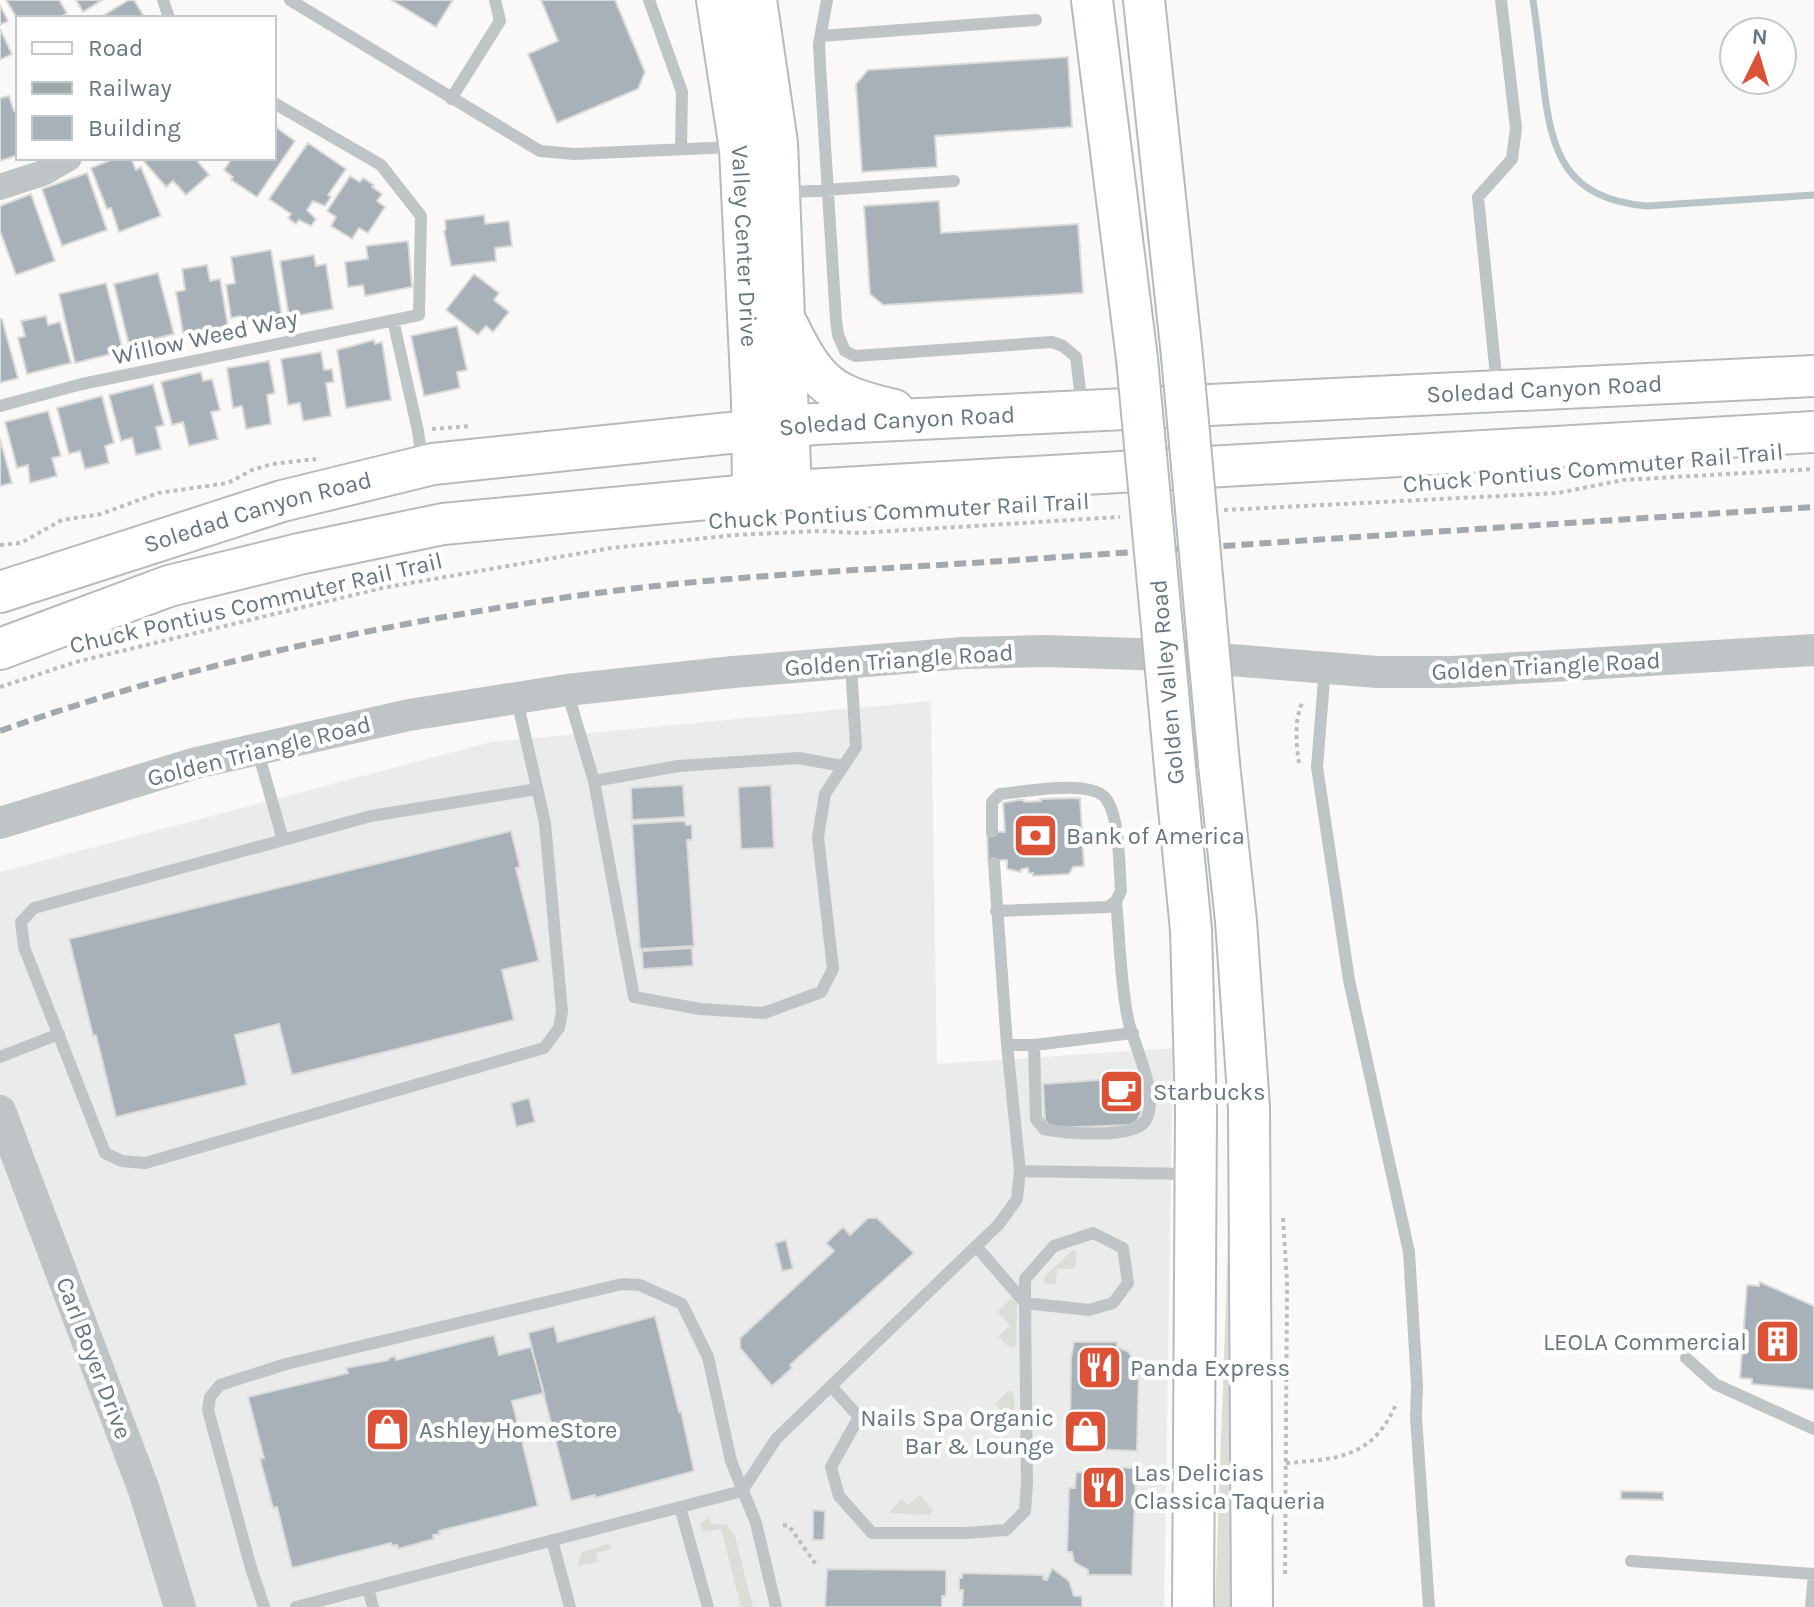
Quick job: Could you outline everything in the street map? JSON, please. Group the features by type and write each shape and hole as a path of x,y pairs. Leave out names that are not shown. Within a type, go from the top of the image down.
{"main road":[{"name":"Valley Center Drive","path":"717,0 739,147 770,428 772,492"},
{"name":"Valley Center Drive","path":"756,0 775,129 784,316 770,428"},
{"name":"Golden Valley Road","path":"1092,0 1137,359 1191,930 1196,1174 1193,1607"},
{"name":"Golden Valley Road","path":"1144,0 1182,356 1236,921 1249,1108 1252,1607"},
{"path":"784,316 806,361 830,388 858,401 933,419"},
{"name":"Soledad Canyon Road","path":"0,592 282,501 423,467 770,428 1814,376"},
{"name":"Soledad Canyon Road","path":"0,649 169,586 299,554 443,524 772,492 1814,432"},
{"path":"0,621 54,605 169,586"}],"street":[{"path":"0,187 43,173 66,160"},
{"name":"Golden Triangle Road","path":"0,823 106,789 257,748 409,715 567,690 851,662 963,653 1087,651 1377,672 1490,671 1814,650"},
{"name":"Carl Boyer Drive","path":"0,1111 144,1490 180,1607"}],"lane":[{"path":"290,0 540,151 574,154 739,147"},
{"path":"451,99 500,21 495,0"},
{"path":"649,0 682,92 681,149"},
{"path":"827,0 821,36 828,189 836,320 845,351 855,356 1052,342 1063,346 1076,357 1082,412"},
{"path":"1497,391 1478,197 1512,159 1516,128 1501,0"},
{"path":"821,36 1036,20"},
{"name":"Willow Weed Way","path":"0,406 82,384 419,315 421,216 381,165 276,104"},
{"path":"779,194 954,181"},
{"path":"393,320 423,467"},
{"path":"567,690 594,781 634,997 700,1009 764,1013 821,992 833,969 818,837 825,794 856,747 851,662"},
{"path":"1325,668 1317,767 1349,980 1409,1252 1429,1607"},
{"path":"516,697 545,823 562,1012 559,1028 544,1048 145,1163 122,1161 105,1153 24,947 21,922 34,908 371,816 537,789"},
{"path":"257,748 283,840"},
{"path":"594,781 678,766 799,758 842,766"},
{"path":"992,832 992,802 1000,794 1089,788 1106,797 1113,813 1121,891 1116,901 1108,907 996,911"},
{"path":"296,1607 742,1491 776,1439 999,1224 1017,1199 1020,1171 994,863"},
{"path":"1035,1049 1036,1119 1044,1129 1067,1133 1115,1132 1139,1127 1147,1119 1149,1092 1139,1047 1128,1020 1116,901"},
{"path":"1007,1045 1035,1049 1133,1033"},
{"path":"0,1057 59,1034"},
{"path":"1020,1171 1196,1174"},
{"path":"831,1386 859,1417 831,1467 839,1496 872,1533 1006,1530 1025,1511 1027,1483 1025,1303 1025,1279 1054,1246 1093,1233 1123,1248 1128,1283 1113,1303 1089,1310 1025,1303 976,1246"},
{"path":"264,1607 208,1410 210,1397 220,1385 286,1364 622,1284 640,1285 682,1304 708,1357 731,1461 756,1523 776,1607"},
{"path":"1686,1358 1715,1384 1814,1429"},
{"path":"680,1507 708,1607"},
{"path":"552,1540 570,1607"},
{"path":"1631,1561 1814,1574 1811,1607"},
{"path":"368,1588 373,1607"}],"path":[{"name":"Chuck Pontius Commuter Rail Trail","path":"1218,511 1558,493 1623,480 1814,469"},
{"name":"Chuck Pontius Commuter Rail Trail","path":"0,687 76,662 382,588 611,548 735,535 820,531 859,533 1125,517"},
{"path":"1300,771 1296,742 1300,706 1325,668"},
{"path":"1286,1463 1334,1459 1364,1447 1388,1422 1400,1388"},
{"path":"783,1525 789,1526 817,1566"}],"shaded area":[{"path":"931,701 937,1064 1173,1048 1164,1607 0,1607 0,872 491,742"},
{"path":"1230,1188 1235,1595 1232,1607 1215,1607"},
{"path":"1073,1250 1077,1252 1075,1269 1057,1269 1056,1285 1045,1283 1044,1277"},
{"path":"1010,1299 1017,1305 1016,1346 1011,1348 998,1337 1010,1325 997,1312"},
{"path":"1008,1391 1012,1391 1014,1400 1013,1421 1010,1429 997,1428 1008,1417 995,1404"},
{"path":"920,1495 933,1510 930,1515 889,1513 901,1499 908,1505"},
{"path":"709,1517 711,1523 727,1525 735,1536 753,1607 741,1607 721,1529 703,1532 700,1523"},
{"path":"608,1544 611,1549 596,1553 598,1562 578,1566 582,1552"}],"building":[{"path":"6,0 59,0 67,13 62,16 16,17"},
{"path":"76,0 102,0 83,12"},
{"path":"134,0 144,16 102,16"},
{"path":"391,0 453,0 436,27"},
{"path":"541,0 615,0 645,72 638,89 557,123 528,54 558,41"},
{"path":"0,5 8,21 0,25"},
{"path":"0,29 12,54 0,60"},
{"path":"1068,57 1072,127 935,136 937,167 862,172 856,84 868,70"},
{"path":"9,96 16,110 16,156 0,161 0,98"},
{"path":"276,127 295,141 257,197 231,180 233,177 224,170 231,160 276,160"},
{"path":"308,143 346,169 328,195 331,197 325,206 313,201 307,210 316,219 311,226 299,220 296,224 288,218 291,214 269,199"},
{"path":"111,160 132,160 136,170 141,167 161,216 119,232 91,168"},
{"path":"143,160 197,160 209,175 186,195 173,181 166,187"},
{"path":"87,173 107,230 62,246 42,189"},
{"path":"350,176 360,182 363,178 374,185 372,187 382,194 377,201 385,207 368,233 359,228 352,239 331,226 336,217 327,211"},
{"path":"31,194 55,261 16,275 0,231 0,206"},
{"path":"939,201 941,233 1078,224 1083,293 883,305 870,294 864,206"},
{"path":"484,215 485,224 509,221 512,246 495,248 496,261 451,266 444,231 445,220"},
{"path":"408,241 412,287 365,296 363,285 348,287 345,262 368,259 366,246"},
{"path":"271,250 282,317 241,322 240,316 231,318 226,285 235,283 231,257"},
{"path":"314,255 316,266 326,264 333,309 289,317 280,261"},
{"path":"207,265 210,281 220,279 228,326 183,333 176,292 185,290 182,269"},
{"path":"158,273 174,334 129,345 114,284"},
{"path":"474,274 499,293 494,300 509,312 493,332 486,326 478,335 446,310"},
{"path":"106,283 123,351 75,363 59,294"},
{"path":"46,316 48,325 60,322 71,363 27,374 18,338 25,336 21,321"},
{"path":"0,319 18,378 0,383"},
{"path":"457,326 467,370 457,372 460,388 424,396 411,336"},
{"path":"374,340 375,344 382,342 391,400 346,408 337,350"},
{"path":"321,352 324,370 332,369 334,382 326,383 331,416 303,421 300,403 288,405 281,359"},
{"path":"269,361 275,393 267,395 271,424 246,429 242,406 233,408 227,368"},
{"path":"201,372 203,381 212,379 220,410 211,412 218,439 189,446 183,422 172,425 161,382"},
{"path":"153,384 164,425 156,427 161,449 136,455 132,438 121,441 109,395"},
{"path":"102,396 114,443 105,446 109,463 85,469 80,451 69,454 57,408"},
{"path":"48,411 61,456 52,458 57,476 30,483 28,465 17,468 5,422"},
{"path":"0,439 12,483 0,486"},
{"path":"683,785 685,817 632,820 631,788"},
{"path":"771,785 774,848 741,849 738,787"},
{"name":"Bank of America","path":"1080,798 1084,866 1073,867 1069,874 1033,876 1028,868 1021,869 1021,872 1007,869 1007,860 988,861 987,832 1005,832 1003,803"},
{"path":"685,821 686,825 692,825 692,840 687,840 694,946 640,949 632,824"},
{"path":"511,831 520,867 516,868 539,961 502,970 514,1020 292,1075 279,1024 235,1035 247,1085 116,1117 69,939"},
{"path":"692,948 693,966 643,969 642,951"},
{"path":"1140,1077 1141,1113 1137,1121 1130,1125 1053,1128 1045,1121 1043,1084"},
{"path":"529,1098 535,1122 516,1127 511,1103"},
{"path":"868,1218 877,1218 914,1253 790,1365 792,1368 772,1386 740,1348 740,1338 834,1251 826,1243 843,1227 850,1235"},
{"path":"786,1240 793,1269 782,1271 775,1243"},
{"name":"LEOLA Commercial","path":"1760,1282 1814,1306 1814,1390 1752,1384 1752,1379 1740,1378 1747,1285 1759,1286"},
{"path":"655,1316 694,1471 595,1498 595,1495 571,1501 528,1333 554,1326 558,1342"},
{"name":"Ashley HomeStore","path":"494,1335 499,1355 531,1347 544,1393 512,1401 538,1506 439,1531 440,1534 433,1535 434,1539 398,1549 391,1543 292,1568 277,1507 273,1508 260,1459 264,1458 248,1397 348,1373 346,1368 389,1360 395,1356 396,1360"},
{"path":"1074,1342 1117,1342 1117,1347 1129,1352 1135,1365 1139,1365 1137,1451 1075,1445 1075,1427 1070,1427"},
{"path":"1091,1467 1136,1468 1132,1575 1088,1575 1088,1570 1074,1562 1072,1552 1067,1552 1069,1488 1075,1488 1076,1472 1091,1473"},
{"path":"1621,1491 1663,1492 1663,1500 1621,1499"},
{"path":"813,1510 825,1511 824,1540 813,1540"},
{"path":"1052,1568 1069,1581 1074,1596 1082,1596 1082,1607 962,1607 963,1590 959,1590 959,1578 962,1578 962,1573 1043,1575 1043,1579 1047,1580"},
{"path":"827,1569 946,1570 946,1596 942,1596 942,1607 825,1607"}],"waterway":[{"path":"1533,0 1551,130 1567,168 1597,194 1619,202 1647,206 1814,195"}],"railway":[{"path":"0,731 136,687 344,636 485,610 614,591 793,574 1814,507"}],"place":[{"name":"Bank of America","path":"1035,836"},
{"name":"Starbucks","path":"1122,1092"},
{"name":"LEOLA Commercial","path":"1778,1342"},
{"name":"Panda Express","path":"1099,1368"},
{"name":"Ashley HomeStore","path":"388,1430"},
{"name":"Nails Spa Organic Bar & Lounge","path":"1085,1432"},
{"name":"Las Delicias Classica Taqueria","path":"1103,1487"}]}
